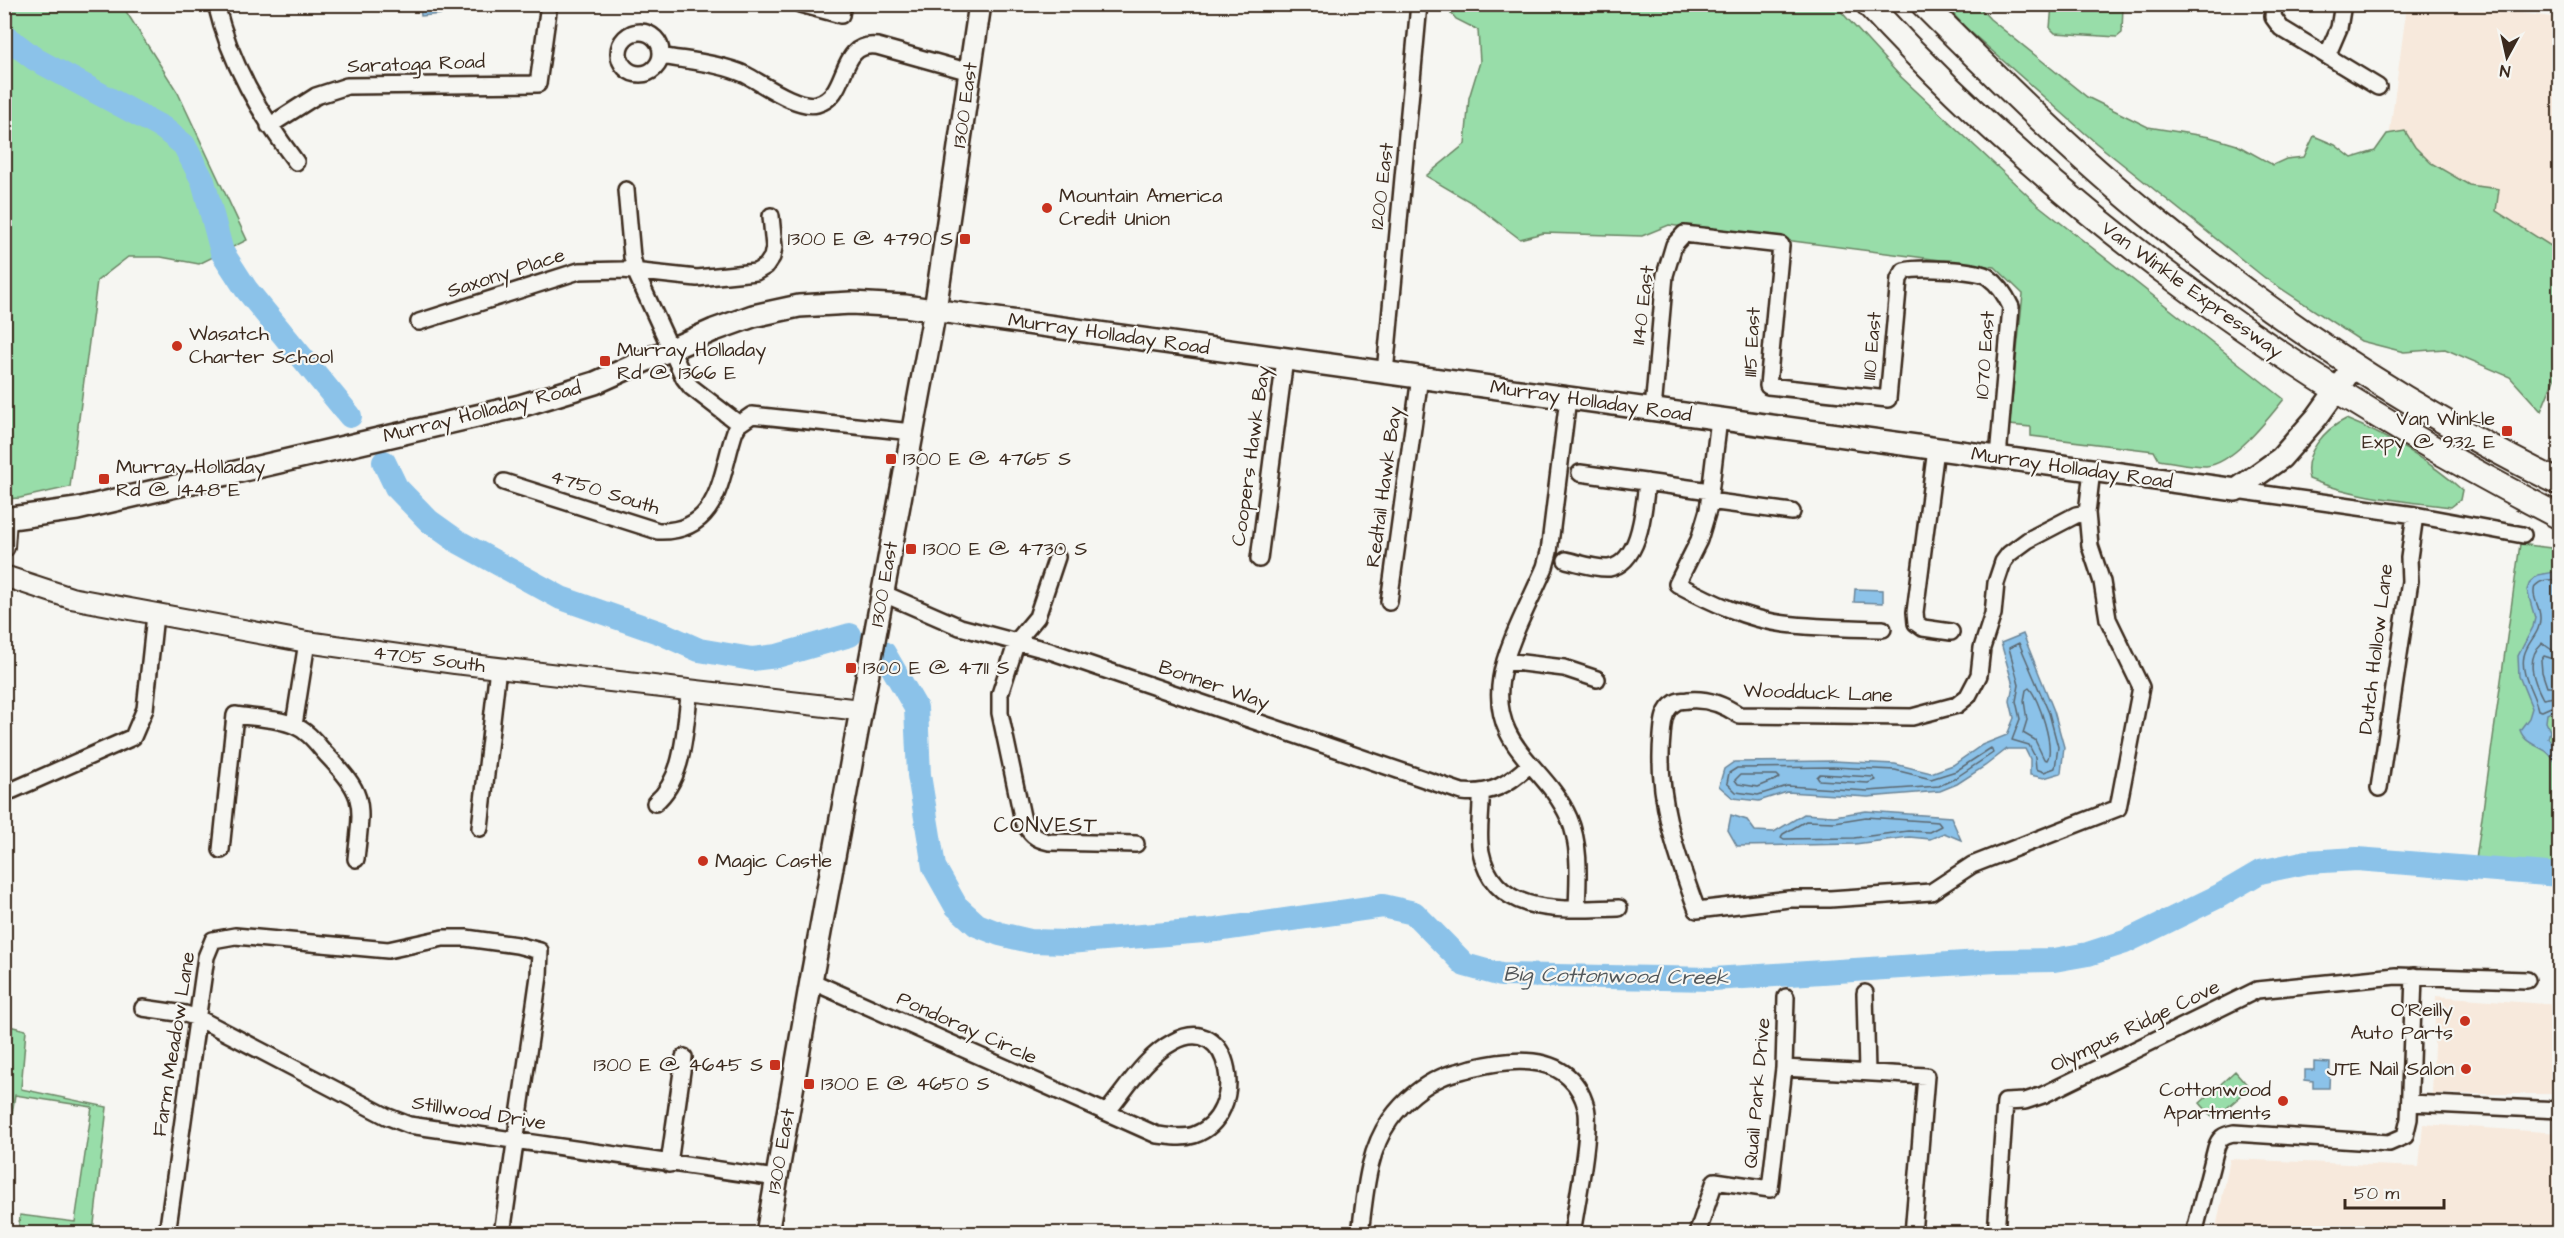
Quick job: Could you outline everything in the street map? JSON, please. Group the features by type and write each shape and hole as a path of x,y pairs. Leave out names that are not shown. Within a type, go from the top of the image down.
{"main road":[{"name":"1300 East","path":"767,1233 860,710 935,310 980,4"},
{"name":"Van Winkle Expressway","path":"1868,4 1979,118 2118,237 2214,310 2336,392 2473,473 2559,517"},
{"name":"Van Winkle Expressway","path":"1923,4 2036,115 2155,221 2284,320 2353,366 2474,438 2559,483"},
{"name":"Murray Holladay Road","path":"5,519 76,509 520,406 595,383 714,330 743,320 799,306 851,303 935,310 2236,490"},
{"path":"2236,490 2281,458 2336,392 2353,366"}],"street":[{"path":"216,4 236,63 269,126 296,162"},
{"name":"Saratoga Road","path":"269,126 316,96 339,87 538,84 549,4"},
{"path":"800,4 841,15 843,4"},
{"name":"1200 East","path":"1385,373 1419,4"},
{"path":"2274,4 2273,17 2278,26 2378,87"},
{"path":"2328,56 2339,28 2343,4"},
{"path":"661,56 737,72 797,102 812,105 835,94 850,56 866,46 877,46 970,72"},
{"path":"626,190 632,257 636,273 670,350 691,387 738,424 746,417 759,414 912,432"},
{"name":"Saxony Place","path":"419,322 579,271 623,270 697,278 756,272 766,266 772,257 774,247 771,216"},
{"name":"1140 East","path":"1653,410 1665,275 1674,245 1684,234 1781,245"},
{"name":"1115 East","path":"1781,245 1768,387 1826,393"},
{"name":"1070 East","path":"1904,271 1914,268 1934,269 1986,276 2006,295 2012,307 1998,457"},
{"name":"1110 East","path":"1826,393 1888,399 1898,287 1904,271"},
{"name":"Coopers Hawk Bay","path":"1259,559 1285,359"},
{"name":"Redtail Hawk Bay","path":"1389,602 1420,377"},
{"path":"1568,398 1549,552 1545,567 1505,661 1501,679 1502,709 1507,731 1521,755 1554,791 1570,820 1577,854 1578,909"},
{"path":"1719,419 1710,496 1700,540 1677,584 1742,614 1765,620 1786,624 1883,629"},
{"name":"4750 South","path":"504,482 658,531 680,530 704,512 719,493 731,441 738,424"},
{"path":"1936,449 1915,612 1916,623 1923,628 1950,632"},
{"path":"2087,513 2092,470"},
{"path":"1580,472 1647,482 1792,512"},
{"path":"1566,560 1603,568 1612,567 1622,561 1638,540 1647,482"},
{"name":"Murray Holladay Road","path":"2236,490 2415,515 2523,535"},
{"name":"Woodduck Lane","path":"2087,513 2090,546 2102,582 2108,619 2140,687 2118,808 1972,865 1930,892 1830,899 1789,898 1697,910 1666,811 1660,752 1663,722 1667,710 1676,701 1700,699 1725,706 1739,715 1893,718 1912,717 1957,705 1968,696 1979,675 1982,648 1993,614 1996,583 2003,562 2009,554 2028,540 2076,515 2087,513"},
{"name":"Dutch Hollow Lane","path":"2379,788 2409,581 2409,558 2415,515"},
{"path":"4,547 5,519"},
{"path":"1057,557 1037,616 1017,642 1000,694 999,704 1023,821 1029,833 1049,842 1136,844"},
{"name":"4705 South","path":"4,576 70,598 307,642 860,710"},
{"name":"Bonner Way","path":"882,593 960,627 1017,642 1435,784 1462,792 1481,793"},
{"path":"4,794 133,737 145,709 154,615"},
{"path":"294,725 307,642"},
{"path":"1505,661 1564,668 1597,679"},
{"path":"480,828 498,667"},
{"path":"655,803 667,792 676,774 690,690"},
{"path":"221,849 235,715 294,725 307,733 355,787 361,812 356,859"},
{"path":"1529,765 1503,786 1481,793 1480,851 1485,868 1493,881 1505,892 1530,906 1578,909 1619,908"},
{"name":"Farm Meadow Lane","path":"167,1233 206,957 213,940 235,936 388,950 443,938 466,938 517,945 540,951 539,976 516,1140"},
{"path":"2194,1233 2218,1140 2225,1135 2234,1133 2389,1143 2405,1137 2409,1127 2414,976"},
{"name":"Olympus Ridge Cove","path":"1996,1233 2006,1102 2025,1101 2043,1095 2257,990 2414,976 2527,980"},
{"name":"Pondoray Circle","path":"811,981 1157,1135 1179,1137 1195,1134 1216,1120 1227,1097 1228,1080 1225,1060 1219,1047 1210,1040 1197,1036 1173,1041 1148,1061 1107,1112"},
{"path":"1865,993 1867,1072"},
{"name":"Quail Park Drive","path":"1697,1233 1715,1181 1770,1189 1784,1068 1786,998"},
{"name":"Stillwood Drive","path":"143,1008 198,1018 394,1119 410,1125 776,1178"},
{"path":"669,1164 684,1057"},
{"path":"1360,1233 1370,1168 1389,1121 1423,1087 1442,1076 1486,1065 1517,1061 1538,1062 1555,1067 1570,1078 1587,1108 1572,1233"},
{"path":"1784,1068 1926,1076 1913,1233"},
{"path":"2410,1103 2559,1110"},
{"path":"502,1233 516,1140"}],"shaded area":[{"path":"2407,5 2460,5 2559,18 2559,269 2385,184"},
{"path":"2436,996 2559,1005 2559,1094 2432,1094"},
{"path":"2423,1124 2559,1133 2559,1233 2215,1233 2230,1159 2419,1167"}],"green space":[{"path":"4,5 122,5 178,93 247,240 199,264 161,257 128,257 97,281 70,487 5,499"},
{"path":"1444,5 1835,5 1900,76 2038,205 2284,399 2238,449 2227,458 2206,466 2159,460 2154,451 2031,436 2031,427 2009,425 2023,294 1995,267 1669,225 1642,236 1543,233 1520,239 1474,204 1426,176 1465,144 1469,98 1480,62 1478,30 1456,19"},
{"path":"1945,5 1977,5 1990,19 2087,97 2148,127 2210,137 2237,145 2273,165 2286,159 2304,157 2314,136 2335,145 2352,158 2375,151 2387,134 2405,131 2415,147 2431,163 2469,185 2499,189 2496,211 2559,249 2559,367 2541,411 2510,377 2445,349 2404,352 2361,341 2265,278 2096,143 1965,27"},
{"path":"2052,5 2123,5 2122,33 2117,37 2055,33 2050,28"},
{"path":"2346,419 2392,441 2423,460 2462,490 2460,500 2451,507 2397,500 2343,490 2309,479 2309,460 2317,443 2330,429"},
{"path":"2520,544 2559,549 2559,876 2475,867"},
{"path":"5,1025 26,1030 21,1089 107,1107 93,1233 18,1233 20,1215 75,1222 92,1107 15,1095 5,1159"},
{"path":"2235,1071 2250,1088 2214,1119 2200,1103"}],"water":[{"path":"441,5 442,14 421,16 420,7"},
{"path":"2554,572 2560,576 2559,708 2547,714 2546,722 2550,731 2548,738 2556,747 2559,739 2559,804 2555,802 2557,772 2552,756 2527,740 2520,730 2529,718 2532,708 2519,676 2518,656 2533,627 2535,618 2527,590 2530,582 2538,575"},
{"path":"1855,589 1883,590 1883,603 1854,602"},
{"path":"2023,634 2054,711 2064,747 2061,773 2044,778 2030,775 2030,759 2025,749 2007,749 1957,784 1940,791 1868,797 1787,792 1759,801 1733,798 1719,786 1724,769 1734,762 1833,761 1895,764 1931,773 1953,765 1982,745 2007,735 2014,718 2010,701 2013,685 2001,643"},
{"path":"1866,811 1951,817 1961,840 1944,833 1930,839 1909,837 1855,844 1737,846 1728,830 1731,815 1747,820 1755,831 1774,832 1804,814 1834,816"},
{"path":"2314,1062 2330,1063 2329,1088 2313,1088 2313,1081 2305,1080 2305,1070 2314,1070"}],"waterway":[{"name":"Big Cottonwood Creek","path":"4,35 35,59 163,128 184,145 203,181 222,252 246,289 350,416"},
{"name":"Big Cottonwood Creek","path":"384,462 396,487 429,521 457,541 561,598 661,633 699,650 752,659 777,656 850,635"},
{"name":"Big Cottonwood Creek","path":"884,653 916,708 919,775 934,867 956,906 977,925 1000,934 1030,941 1068,942 1216,930 1383,906 1414,913 1465,965 1501,975 1713,979 1996,961 2054,960 2088,954 2125,942 2219,896 2260,872 2307,862 2357,859 2560,875"}],"place":[{"name":"Mountain America Credit Union","path":"1047,208"},
{"name":"1300 E @ 4790 S","path":"965,239"},
{"name":"Wasatch Charter School","path":"177,346"},
{"name":"Murray Holladay Rd @ 1366 E","path":"605,361"},
{"name":"Van Winkle Expy @ 932 E","path":"2507,431"},
{"name":"1300 E @ 4765 S","path":"891,459"},
{"name":"Murray Holladay Rd @ 1448 E","path":"104,479"},
{"name":"1300 E @ 4730 S","path":"911,549"},
{"name":"1300 E @ 4711 S","path":"851,668"},
{"name":"Magic Castle","path":"703,861"},
{"name":"O'Reilly Auto Parts","path":"2465,1021"},
{"name":"1300 E @ 4645 S","path":"775,1065"},
{"name":"JTE Nail Salon","path":"2466,1069"},
{"name":"1300 E @ 4650 S","path":"809,1084"},
{"name":"Cottonwood Apartments","path":"2283,1101"}],"district":[{"name":"CONVEST","path":"1046,825"}]}
